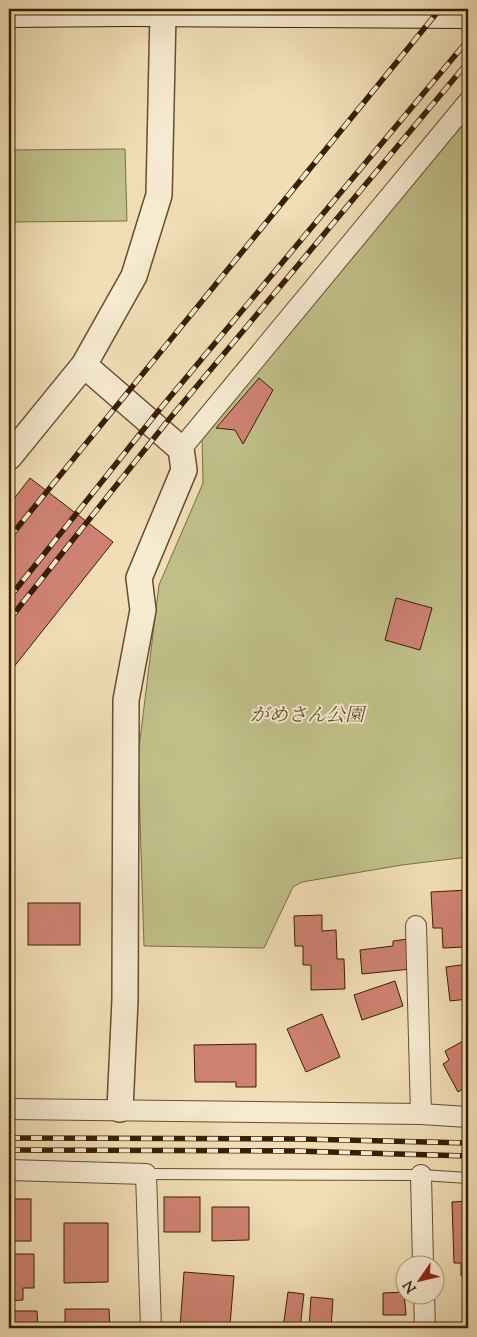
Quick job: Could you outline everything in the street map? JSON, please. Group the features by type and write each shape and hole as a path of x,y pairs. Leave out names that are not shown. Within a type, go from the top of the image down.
{"main road":[{"path":"9,13 126,10 163,13 415,11 468,14"}],"street":[{"path":"9,457 84,365 134,276 159,195 163,13"},
{"path":"182,449 468,102"},
{"path":"84,365 182,449 184,470 138,578 143,610 126,700 125,1000 120,1109"},
{"path":"416,926 420,1114"},
{"path":"9,1109 420,1114 468,1117"},
{"path":"9,1170 146,1174 151,1328"},
{"path":"422,1175 423,1254"},
{"path":"424,1304 424,1328"}],"lane":[{"path":"146,1174 422,1175 468,1178"}],"green space":[{"name":"がめさん公園","path":"468,110 468,857 402,865 302,882 293,887 264,948 144,946 138,756 159,585 203,483 202,437"},
{"path":"125,149 127,221 9,222 9,150"}],"building":[{"path":"259,378 273,390 243,444 235,430 216,428"},
{"path":"30,478 113,542 9,673 9,505"},
{"path":"396,598 432,608 420,650 385,640"},
{"path":"468,890 468,927 464,927 465,947 443,948 442,928 433,928 431,892"},
{"path":"28,903 80,903 80,945 28,945"},
{"path":"322,915 322,931 336,930 337,959 344,959 345,989 311,990 311,965 303,965 303,946 295,946 294,916"},
{"path":"408,939 411,969 362,974 360,950 393,946 393,941"},
{"path":"468,964 468,999 450,1001 446,967"},
{"path":"395,981 403,1006 362,1020 354,995"},
{"path":"322,1014 340,1057 306,1072 287,1029"},
{"path":"465,1040 468,1046 468,1086 458,1092 443,1064 449,1060 445,1051"},
{"path":"256,1044 256,1087 236,1087 236,1082 195,1082 194,1045"},
{"path":"164,1197 200,1197 200,1232 164,1232"},
{"path":"9,1199 31,1199 31,1241 9,1241"},
{"path":"468,1201 468,1275 461,1276 461,1263 454,1263 452,1202"},
{"path":"212,1207 249,1207 249,1240 212,1241"},
{"path":"64,1223 108,1223 108,1282 64,1283"},
{"path":"9,1254 34,1254 34,1288 23,1288 23,1300 9,1301"},
{"path":"184,1272 234,1276 230,1325 201,1322 200,1328 180,1328"},
{"path":"288,1292 304,1294 300,1328 283,1328"},
{"path":"394,1292 394,1304 405,1304 406,1315 383,1315 383,1293"},
{"path":"311,1297 333,1299 331,1328 309,1328"},
{"path":"65,1309 109,1309 110,1328 65,1328"},
{"path":"9,1311 37,1311 38,1328 9,1328"},
{"path":"417,1323 417,1328 383,1328 383,1324"}],"railway":[{"path":"9,538 440,9"},
{"path":"9,598 155,415 468,40"},
{"path":"9,620 166,423 468,62"},
{"path":"9,1138 302,1139 468,1143"},
{"path":"9,1150 295,1151 468,1156"}]}
